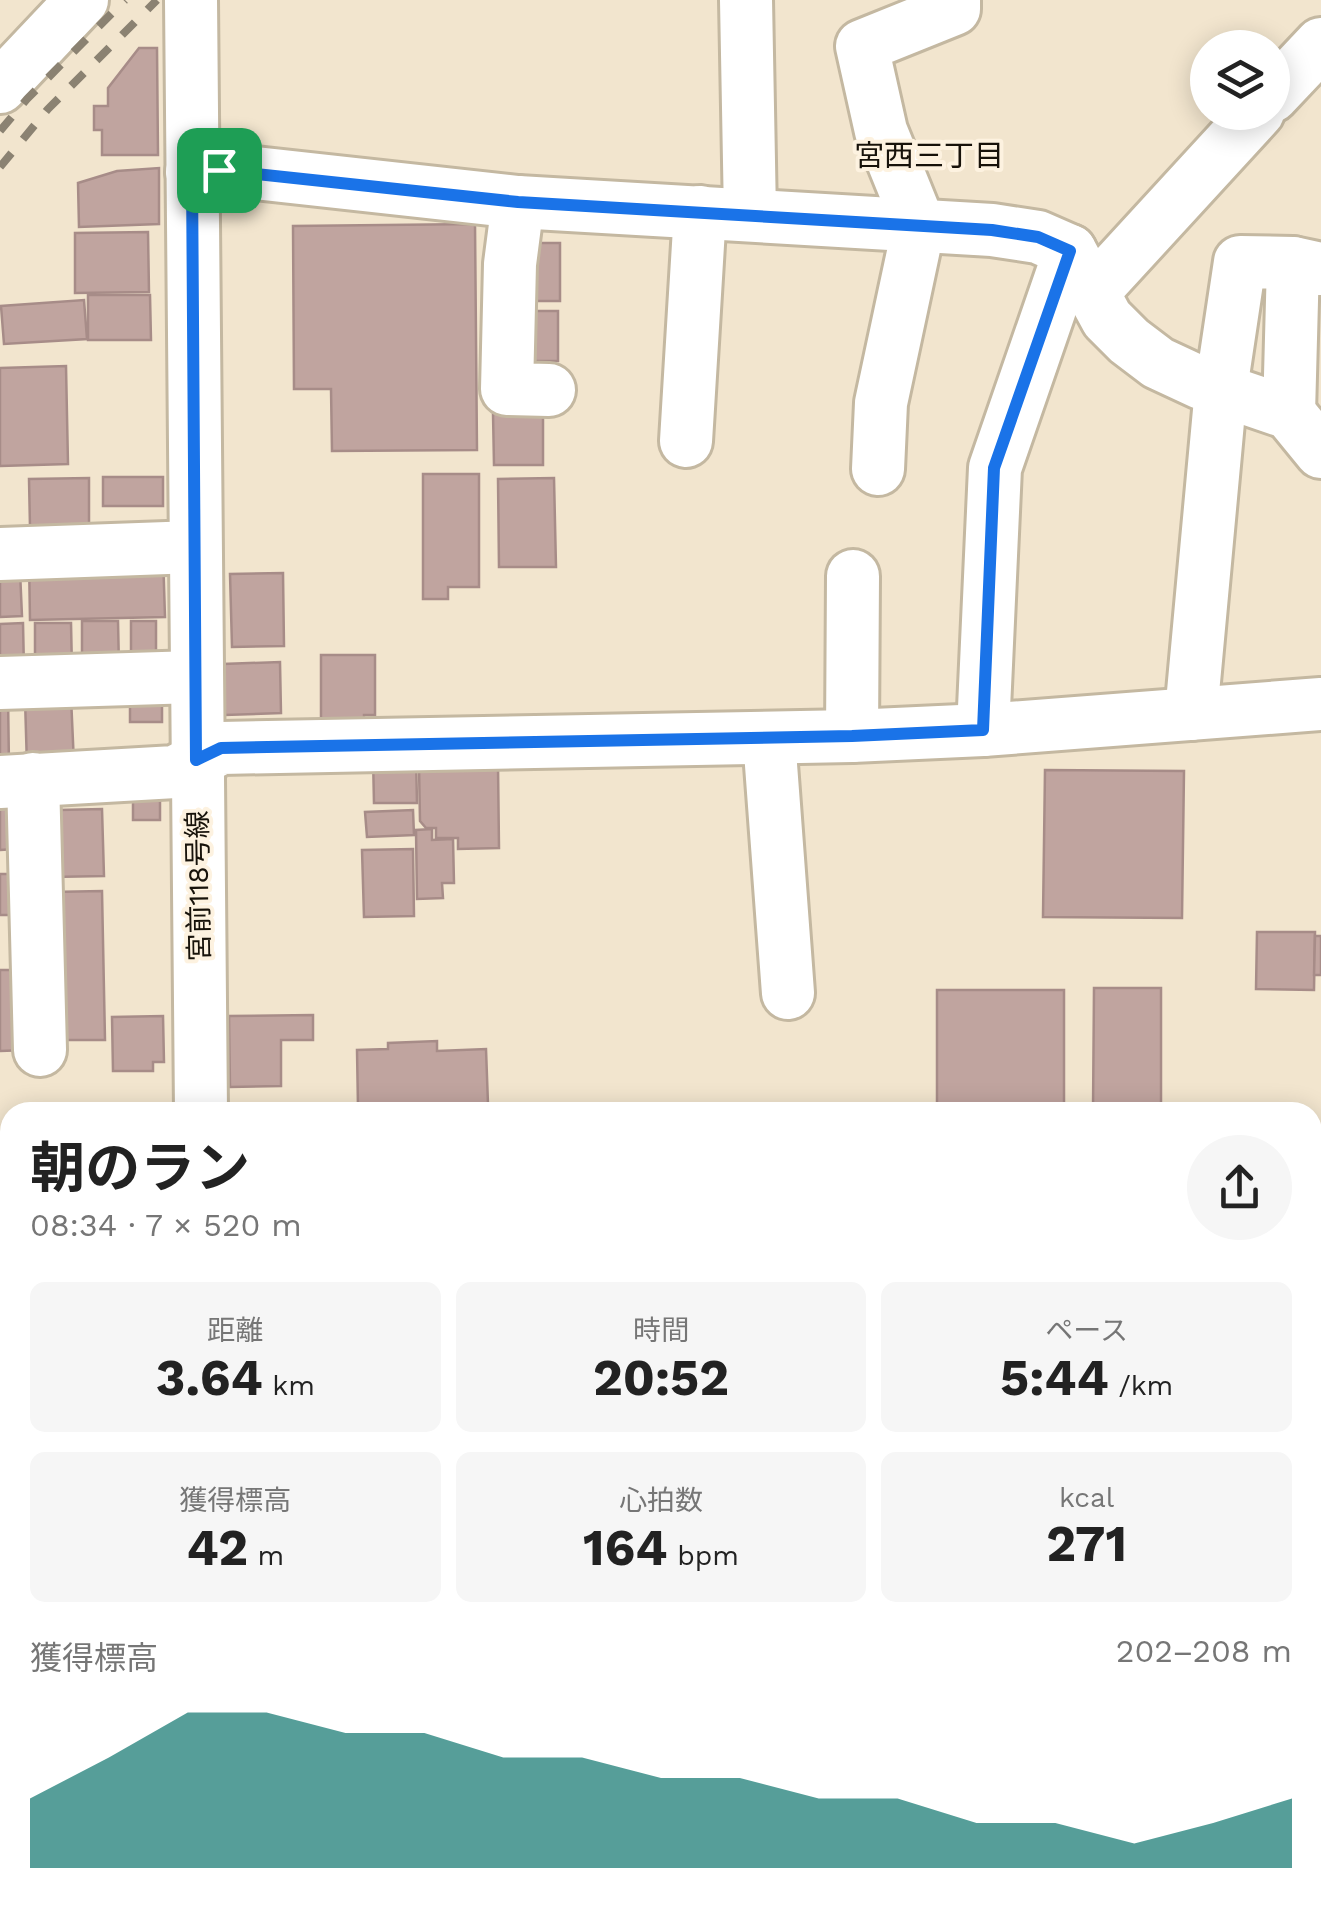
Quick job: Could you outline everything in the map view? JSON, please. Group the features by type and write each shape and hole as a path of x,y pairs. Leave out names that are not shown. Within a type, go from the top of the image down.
{"street":[{"path":"0,88 82,0"},
{"path":"686,440 725,214 746,0"},
{"path":"878,469 880,403 919,225 881,131 862,46 954,9 954,0"},
{"name":"宮前118号線","path":"199,4 192,172 201,1102"},
{"path":"1290,77 1321,44"},
{"path":"983,730 994,468 1081,272 1238,130"},
{"path":"192,172 219,170 518,202 919,225 1038,237 1081,272 1107,319 1158,363 1201,384 1222,389 1305,433 1307,266 1240,262 1222,389 1191,714"},
{"path":"518,202 510,264 506,389 549,390"},
{"path":"0,554 195,546"},
{"path":"852,736 853,576"},
{"path":"0,683 195,677"},
{"path":"40,1050 17,781 175,772 221,748 852,736 1321,704"},
{"path":"769,738 788,993"}],"building":[{"path":"139,48 157,48 158,155 102,155 102,130 94,130 94,106 108,106 108,88"},
{"path":"159,168 159,224 79,227 78,183 117,171"},
{"path":"475,224 477,450 332,451 331,389 294,389 293,226"},
{"path":"148,232 149,292 75,293 75,233"},
{"path":"520,243 560,243 560,301 520,301"},
{"path":"88,295 150,295 151,340 88,340"},
{"path":"84,300 87,339 4,344 1,306"},
{"path":"516,311 558,311 558,361 516,361"},
{"path":"66,366 68,464 0,466 0,368"},
{"path":"493,413 543,413 543,465 494,465"},
{"path":"423,474 479,474 479,587 448,587 448,599 423,599"},
{"path":"103,477 163,477 163,506 103,506"},
{"path":"89,478 89,526 30,527 29,479"},
{"path":"554,478 556,567 499,567 498,479"},
{"path":"163,555 165,617 30,620 29,559"},
{"path":"0,571 20,571 22,616 0,617"},
{"path":"283,573 284,646 232,647 230,574"},
{"path":"82,621 118,621 119,667 82,667"},
{"path":"131,621 156,621 156,666 131,666"},
{"path":"23,623 24,669 0,670 0,624"},
{"path":"35,623 71,623 72,669 35,669"},
{"path":"321,655 375,655 375,715 364,715 364,724 321,725"},
{"path":"280,662 281,713 225,715 223,664"},
{"path":"130,692 162,692 162,722 130,722"},
{"path":"0,696 8,696 9,766 0,766"},
{"path":"71,697 74,764 27,766 25,699"},
{"path":"416,756 417,803 374,803 373,757"},
{"path":"498,765 499,848 458,849 458,838 436,838 436,828 426,828 420,821 419,767"},
{"path":"1045,770 1184,771 1182,918 1043,917"},
{"path":"133,786 160,787 160,820 133,820"},
{"path":"14,797 15,849 0,850 0,798"},
{"path":"102,809 104,876 52,877 59,810"},
{"path":"413,810 414,835 367,837 365,812"},
{"path":"432,829 432,840 453,839 454,883 442,883 443,898 417,899 416,830"},
{"path":"413,849 414,916 364,917 362,850"},
{"path":"0,874 18,874 19,915 0,915"},
{"path":"102,891 105,1040 53,1040 51,892"},
{"path":"1257,932 1315,932 1314,990 1256,989"},
{"path":"1315,936 1321,936 1321,975 1314,975"},
{"path":"0,970 26,970 27,1050 0,1051"},
{"path":"1094,988 1161,988 1161,1102 1093,1102"},
{"path":"937,990 1064,990 1064,1102 937,1102"},
{"path":"313,1015 313,1040 281,1040 281,1086 230,1087 229,1016"},
{"path":"163,1016 164,1062 153,1062 153,1071 113,1071 112,1017"},
{"path":"437,1041 437,1051 486,1049 488,1102 358,1102 357,1050 388,1049 388,1043"}],"railway":[{"path":"0,131 125,0"},
{"path":"0,167 48,109 157,0"}],"district":[{"name":"宮西三丁目","path":"929,156"}],"route":[{"path":"219,170 518,202 992,230 1038,237 1070,251 994,468 983,730 221,748 196,760 192,172 219,170"}]}
